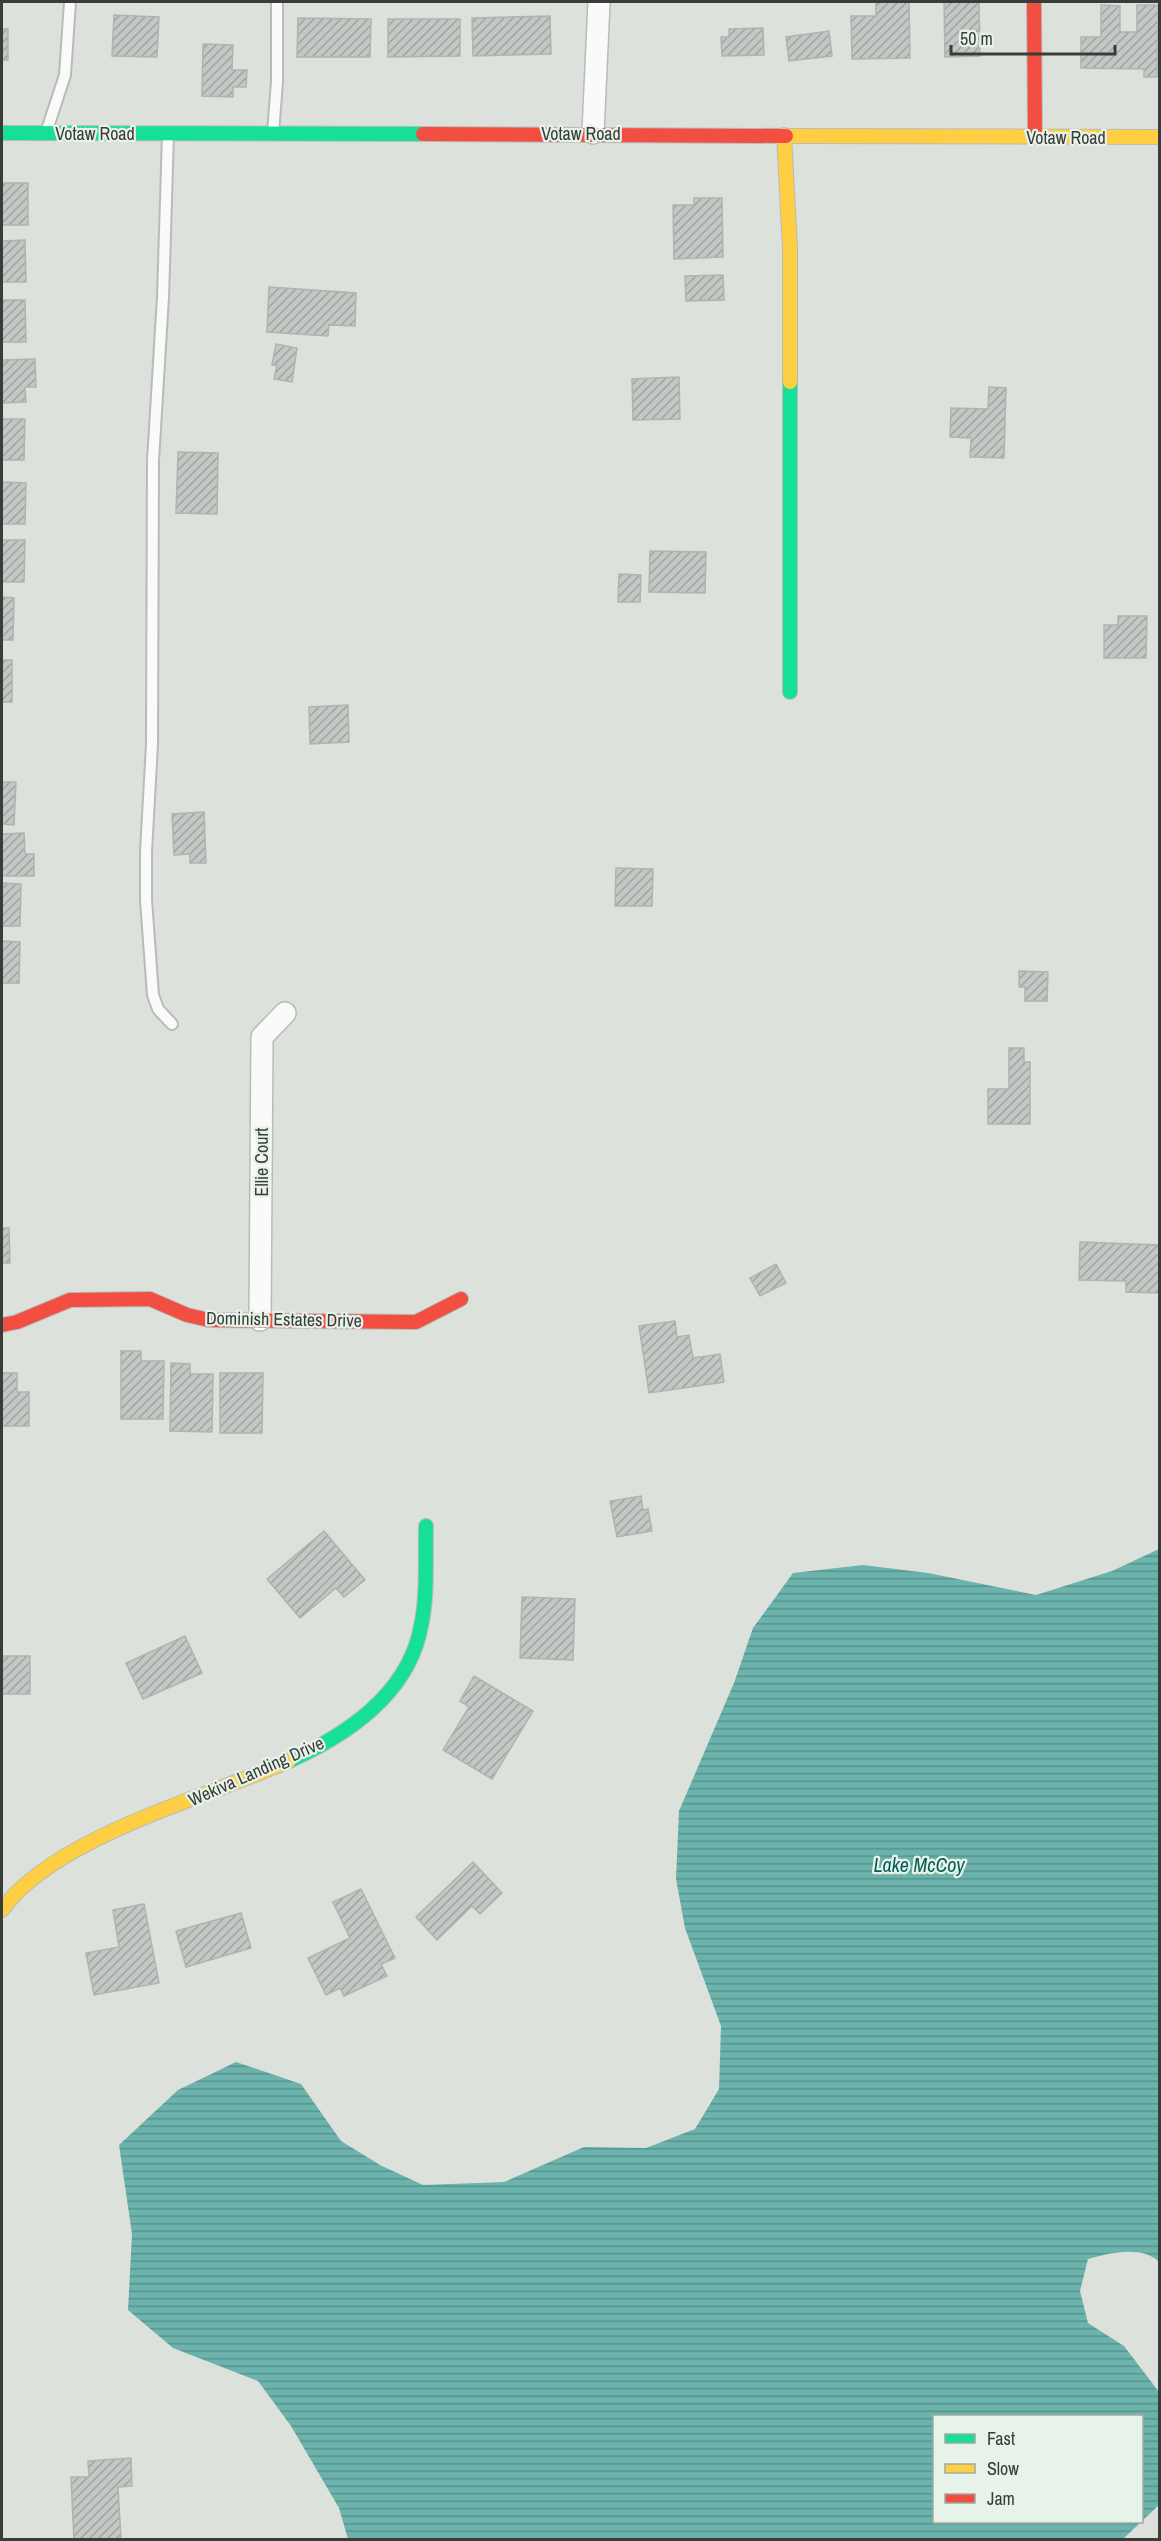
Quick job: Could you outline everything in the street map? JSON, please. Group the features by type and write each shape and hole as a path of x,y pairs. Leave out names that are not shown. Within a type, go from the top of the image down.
{"street":[{"path":"593,133 599,2"},
{"path":"1034,2 1035,137"},
{"name":"Votaw Road","path":"2,133 593,133 1160,137"},
{"path":"784,135 790,248 790,692"},
{"name":"Ellie Court","path":"260,1320 262,1037 285,1013"},
{"name":"Dominish Estates Drive","path":"2,1325 17,1322 70,1300 150,1299 188,1315 209,1320 416,1322 461,1299"},
{"name":"Wekiva Landing Drive","path":"2,1910 10,1896 34,1873 113,1832 247,1778 318,1746 366,1716 397,1684 418,1639 423,1608 426,1526"}],"lane":[{"path":"46,133 65,75 70,2"},
{"path":"273,133 277,82 277,2"},
{"path":"168,133 165,169 163,297 153,461 153,709 146,900 153,994 158,1009 172,1024"}],"water":[{"name":"Lake McCoy","path":"1159,1549 1159,2262 1152,2257 1135,2252 1115,2253 1088,2259 1080,2291 1088,2323 1124,2346 1159,2392 1159,2505 1143,2520 1143,2415 933,2415 933,2523 1140,2523 1123,2539 348,2539 339,2508 291,2426 258,2381 173,2348 128,2310 132,2234 119,2145 178,2090 236,2062 301,2084 341,2141 380,2165 423,2185 504,2182 584,2147 646,2148 695,2129 719,2089 721,2026 685,1928 676,1879 679,1811 734,1683 753,1628 793,1573 863,1565 928,1573 1036,1595 1112,1571"}],"building":[{"path":"876,2 909,2 910,58 852,59 851,16 876,16"},
{"path":"944,2 979,2 980,56 945,57"},
{"path":"1101,5 1120,6 1120,32 1137,32 1137,5 1158,5 1157,77 1144,77 1144,69 1081,68 1081,37 1101,37"},
{"path":"114,15 159,17 157,57 112,56"},
{"path":"550,16 551,54 473,56 472,18"},
{"path":"298,18 371,19 370,57 297,57"},
{"path":"388,19 460,19 460,56 388,57"},
{"path":"763,28 764,55 722,56 721,37 729,37 729,29"},
{"path":"2,29 8,29 8,60 2,60"},
{"path":"829,31 832,56 789,61 786,37"},
{"path":"203,44 233,45 232,70 247,70 246,87 233,87 233,97 202,96"},
{"path":"2,183 28,183 28,225 2,225"},
{"path":"694,198 722,198 723,257 674,259 673,205 694,205"},
{"path":"25,240 26,282 2,282 2,241"},
{"path":"723,275 724,300 686,301 685,276"},
{"path":"269,287 356,293 355,326 329,325 328,336 267,332"},
{"path":"2,300 25,300 26,342 2,342"},
{"path":"276,344 297,348 292,382 274,379 277,365 272,365"},
{"path":"35,359 36,387 25,387 26,402 2,403 2,360"},
{"path":"679,377 680,419 633,420 632,379"},
{"path":"989,387 1006,388 1004,458 970,457 971,438 950,437 951,408 988,409"},
{"path":"2,419 25,419 24,460 2,460"},
{"path":"178,452 218,453 217,514 176,513"},
{"path":"2,482 26,483 25,524 2,524"},
{"path":"2,540 25,540 24,582 2,582"},
{"path":"650,551 706,552 705,593 649,592"},
{"path":"619,574 641,575 640,602 618,602"},
{"path":"2,597 14,598 13,640 2,640"},
{"path":"1118,616 1147,616 1146,658 1104,658 1104,625 1118,625"},
{"path":"2,660 12,660 12,702 2,702"},
{"path":"348,705 349,742 310,744 309,707"},
{"path":"2,782 16,782 14,825 2,824"},
{"path":"204,812 206,863 190,863 190,854 174,855 172,814"},
{"path":"24,833 25,854 34,854 34,876 2,876 2,834"},
{"path":"616,868 653,869 652,906 615,906"},
{"path":"2,883 21,884 20,926 2,926"},
{"path":"2,941 20,942 19,983 2,983"},
{"path":"1019,971 1048,972 1047,1001 1025,1001 1025,987 1019,987"},
{"path":"1009,1048 1024,1048 1024,1062 1030,1062 1030,1124 988,1124 988,1089 1009,1089"},
{"path":"2,1228 9,1228 10,1263 2,1263"},
{"path":"1080,1242 1160,1245 1160,1293 1126,1292 1126,1281 1079,1280"},
{"path":"776,1264 786,1283 760,1296 750,1278"},
{"path":"675,1321 677,1337 689,1335 693,1358 720,1354 724,1382 649,1393 639,1326"},
{"path":"121,1351 141,1351 141,1361 164,1361 163,1419 121,1419"},
{"path":"171,1363 190,1364 190,1374 213,1374 212,1432 170,1431"},
{"path":"2,1373 17,1373 17,1392 29,1392 29,1426 2,1426"},
{"path":"220,1373 263,1373 262,1433 220,1433"},
{"path":"641,1496 643,1510 648,1509 652,1531 617,1537 610,1501"},
{"path":"324,1531 365,1580 344,1597 336,1588 300,1618 267,1579"},
{"path":"522,1597 575,1599 573,1660 520,1658"},
{"path":"185,1636 202,1673 143,1699 126,1663"},
{"path":"2,1656 30,1656 30,1694 2,1694"},
{"path":"474,1676 533,1711 492,1779 443,1750 469,1707 460,1701"},
{"path":"473,1862 502,1893 480,1914 472,1906 437,1940 416,1917"},
{"path":"361,1889 395,1958 381,1964 387,1976 344,1996 340,1988 326,1995 308,1958 350,1938 333,1902"},
{"path":"144,1904 159,1983 94,1995 86,1953 119,1947 113,1910"},
{"path":"241,1913 251,1948 186,1967 176,1931"},
{"path":"131,2458 132,2486 118,2487 121,2539 74,2540 71,2477 89,2477 88,2461"}],"traffic: fast":[{"path":"2,133 423,134"},
{"path":"790,382 790,692"},
{"path":"289,1761 353,1725 389,1691 403,1672 414,1650 423,1614 426,1526"}],"traffic: slow":[{"path":"784,135 790,248 790,382"},
{"path":"786,136 1160,137"},
{"path":"2,1910 26,1884 57,1861 94,1840 289,1761"}],"traffic: jam":[{"path":"1034,2 1035,137"},
{"path":"423,134 786,136"},
{"path":"2,1325 17,1322 70,1300 150,1299 187,1315 209,1320 416,1322 461,1299"}]}
